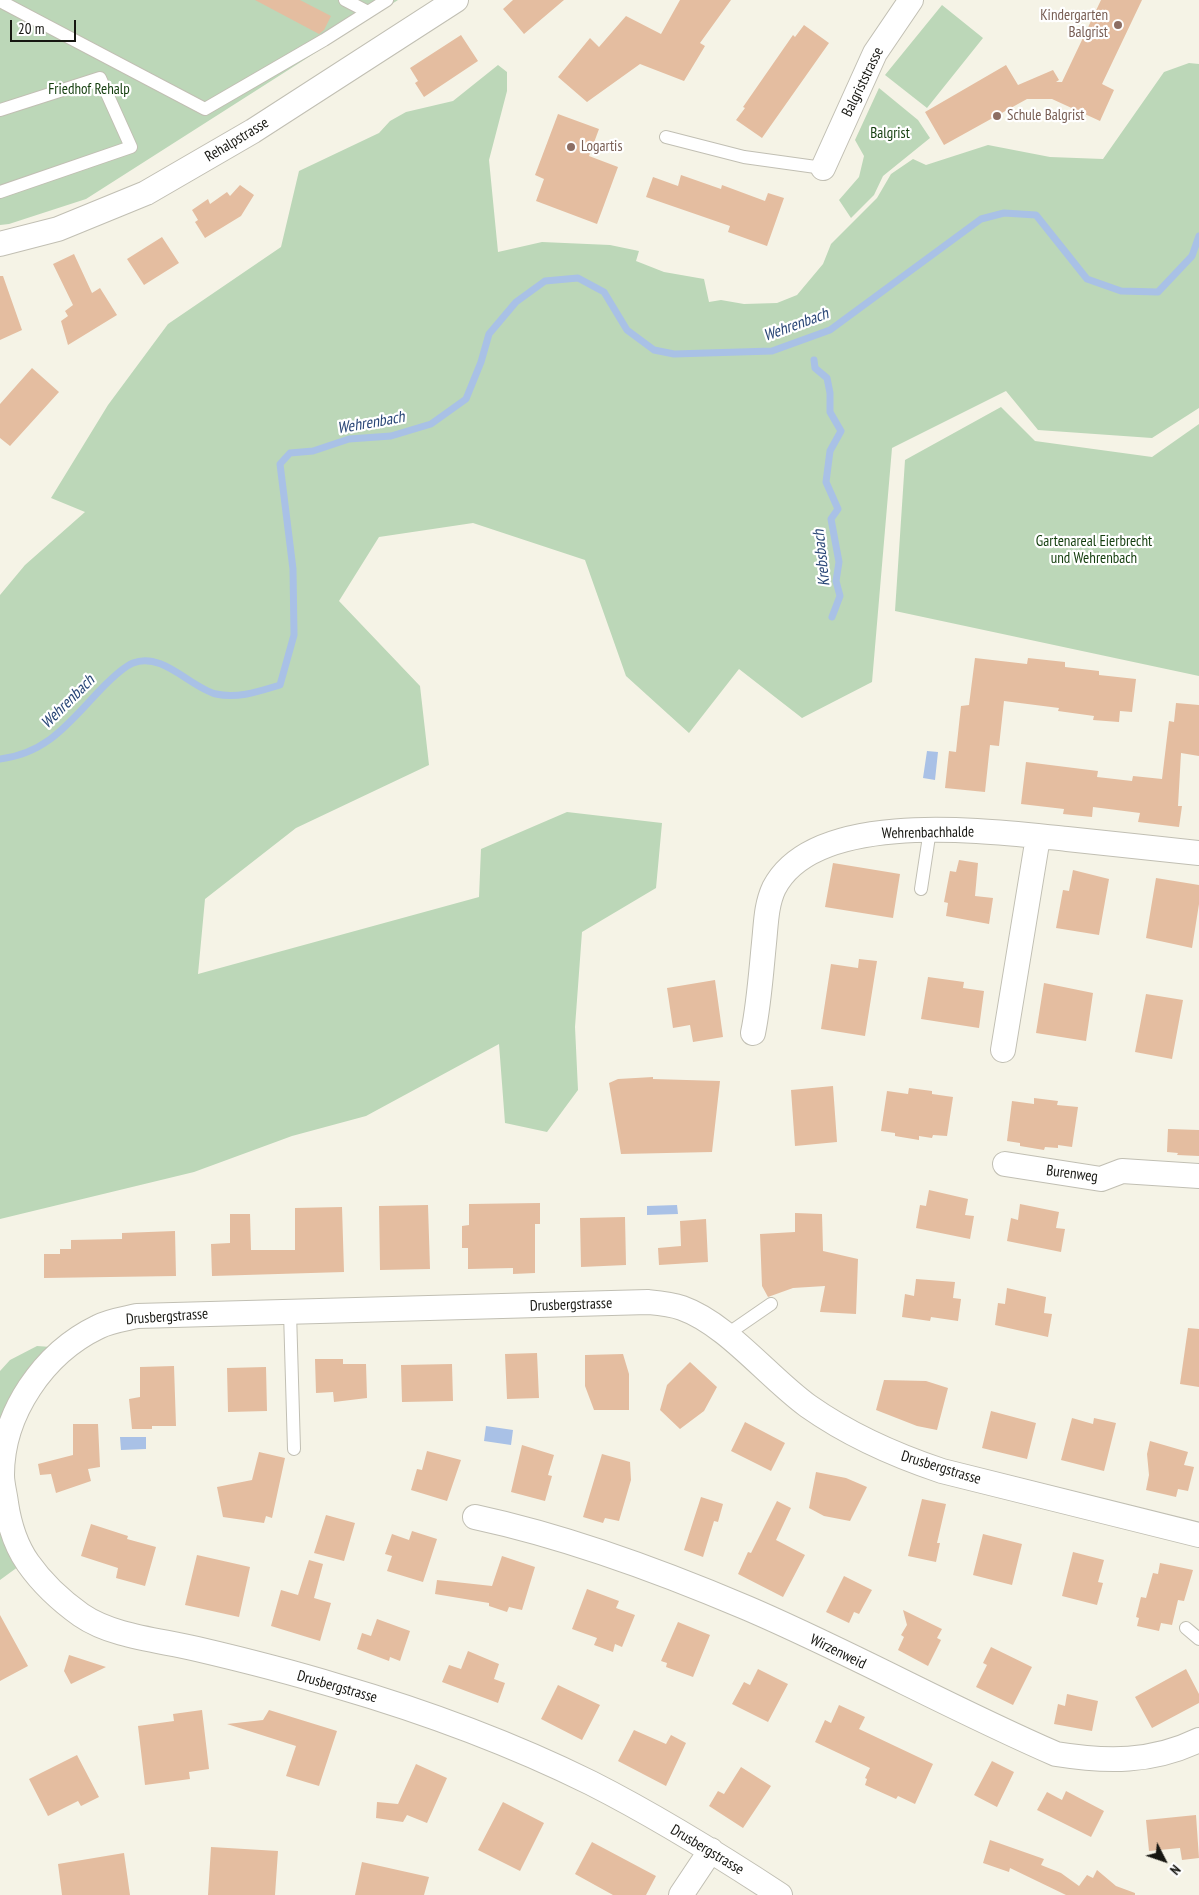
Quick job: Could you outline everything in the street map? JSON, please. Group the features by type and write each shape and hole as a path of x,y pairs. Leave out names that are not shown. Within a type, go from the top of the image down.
{"street":[{"name":"Rehalpstrasse","path":"0,244 58,229 146,193 253,131 456,0"},
{"name":"Balgriststrasse","path":"823,168 875,53 911,0"},
{"name":"Wehrenbachhalde","path":"753,1033 757,1014 768,904 775,887 786,870 814,850 857,836 909,830 963,830 1199,853"},
{"path":"1003,1050 1038,837"},
{"name":"Burenweg","path":"1004,1164 1101,1179 1122,1172 1199,1176"},
{"name":"Drusbergstrasse","path":"780,1895 711,1850 591,1783 492,1740 404,1706 336,1685 228,1656 110,1628 85,1617 57,1597 26,1561 9,1521 2,1475 6,1444 14,1417 30,1386 45,1367 65,1348 100,1325 137,1316 648,1302 681,1307 712,1324 808,1406 838,1425 901,1457 942,1470 1199,1535"},
{"name":"Wirzenweid","path":"475,1517 564,1540 672,1578 740,1605 1056,1754 1096,1761 1152,1757 1178,1750 1199,1740"},
{"path":"681,1895 711,1850"}],"lane":[{"path":"344,0 368,12"},
{"path":"1,2 205,108 387,0"},
{"path":"0,110 100,78 110,57"},
{"path":"0,192 131,147 100,78"},
{"path":"666,137 744,157 823,168"},
{"path":"921,889 930,830"},
{"path":"726,1335 771,1304"},
{"path":"290,1312 294,1448"},
{"path":"1186,1628 1199,1639"}],"green space":[{"name":"Friedhof Rehalp","path":"0,0 398,0 86,199 9,224 0,225"},
{"path":"942,5 983,38 927,108 885,75"},
{"path":"1189,63 1199,64 1199,408 1152,438 1038,430 1006,391 892,448 872,682 802,718 739,669 689,733 626,676 585,560 473,523 379,537 339,601 420,686 429,765 296,828 205,899 198,974 479,897 481,849 567,812 662,823 656,888 582,932 575,1027 578,1090 547,1132 505,1123 499,1044 366,1116 292,1136 194,1172 0,1219 0,595 25,565 85,512 51,498 108,405 168,324 281,247 299,171 379,133 390,121 406,112 453,101 498,65 507,72 507,91 489,160 498,252 542,242 610,245 639,251 636,261 664,272 704,279 709,302 721,300 744,304 777,303 797,295 823,264 831,244 877,198 891,174 913,159 926,165 988,145 1050,157 1103,159 1164,72"},
{"name":"Balgrist","path":"879,88 918,120 930,138 883,176 874,195 851,218 839,200 859,177 864,156 855,140"},
{"name":"Gartenareal Eierbrecht und Wehrenbach","path":"1001,407 1035,441 1152,457 1199,424 1199,676 895,611 905,460"},
{"path":"37,1346 65,1348 6,1444 26,1561 0,1580 0,1371 10,1360"}],"water":[{"path":"927,751 938,752 935,780 923,778"},
{"path":"677,1205 678,1214 647,1215 647,1206"},
{"path":"486,1426 513,1430 511,1445 484,1441"},
{"path":"120,1437 146,1437 146,1449 121,1450"}],"building":[{"path":"255,0 300,0 331,16 324,30 319,34"},
{"path":"513,0 564,0 524,34 503,9"},
{"path":"680,0 731,0 700,43 705,46 684,81 640,64 587,102 558,77 590,38 599,47 626,16 661,34"},
{"path":"1101,0 1142,0 1102,84 1114,90 1100,121 1052,99 1027,99 944,145 925,112 1006,65 1018,85 1053,70 1059,80 1056,82 1062,82"},
{"path":"804,25 829,43 762,138 736,120 793,35 795,37"},
{"path":"461,35 478,61 424,97 415,83 418,81 410,68"},
{"path":"558,114 599,129 589,156 618,167 597,224 536,201 544,179 535,175"},
{"path":"681,175 721,189 722,185 765,201 768,193 784,198 767,246 728,232 730,226 646,197 653,177 678,186"},
{"path":"240,185 254,195 241,216 205,238 195,222 198,220 192,210 208,199 210,204 227,192 230,196"},
{"path":"162,237 179,263 144,285 127,259"},
{"path":"74,254 92,293 100,288 117,315 68,345 61,321 68,316 65,311 73,305 53,264"},
{"path":"0,276 3,276 22,330 0,340"},
{"path":"32,368 59,392 10,446 0,438 0,404"},
{"path":"975,658 1027,664 1028,658 1065,662 1065,667 1099,671 1099,675 1136,679 1132,712 1120,711 1119,722 1093,720 1094,716 1058,711 1059,708 1004,701 999,746 990,745 985,792 945,788 949,751 956,752 961,706 969,705"},
{"path":"1176,703 1199,705 1199,756 1181,753 1178,806 1182,806 1179,827 1138,822 1140,813 1093,807 1092,817 1063,814 1064,809 1021,804 1026,762 1098,771 1097,777 1132,781 1133,776 1162,779 1169,721 1174,722"},
{"path":"959,860 978,863 975,896 993,898 989,924 946,916 948,903 944,902 950,871 956,872"},
{"path":"833,863 900,874 893,918 825,907"},
{"path":"1073,870 1109,879 1099,935 1056,928 1063,890 1069,891"},
{"path":"1156,878 1199,885 1199,904 1192,948 1146,938"},
{"path":"859,959 877,961 865,1036 821,1029 831,964 858,968"},
{"path":"928,977 964,982 963,988 984,991 979,1028 921,1019"},
{"path":"715,980 723,1037 693,1042 690,1025 673,1028 667,988"},
{"path":"1044,983 1093,993 1086,1041 1036,1033"},
{"path":"1146,994 1183,1000 1172,1059 1135,1052"},
{"path":"653,1077 653,1079 720,1081 712,1152 621,1154 609,1083 618,1079"},
{"path":"833,1086 837,1142 795,1146 791,1090"},
{"path":"909,1088 932,1091 932,1094 953,1097 947,1136 933,1135 932,1138 919,1136 919,1140 895,1136 895,1133 881,1131 887,1091 908,1094"},
{"path":"1034,1098 1058,1101 1057,1105 1078,1107 1072,1147 1058,1145 1058,1148 1045,1147 1044,1150 1020,1146 1020,1143 1007,1141 1012,1101 1034,1104"},
{"path":"1168,1129 1199,1130 1199,1156 1177,1155 1178,1153 1167,1152"},
{"path":"929,1190 968,1199 965,1215 974,1216 970,1239 916,1228 920,1205 926,1206"},
{"path":"540,1203 540,1224 535,1224 535,1273 513,1274 513,1268 468,1269 468,1248 462,1248 462,1226 469,1225 469,1204"},
{"path":"1020,1204 1059,1212 1056,1228 1065,1229 1061,1252 1007,1241 1011,1218 1018,1220"},
{"path":"428,1205 430,1269 380,1270 379,1206"},
{"path":"342,1207 344,1272 212,1276 211,1244 230,1243 230,1214 250,1214 251,1250 295,1250 295,1208"},
{"path":"795,1213 822,1214 823,1251 858,1259 856,1314 820,1312 825,1286 793,1288 768,1297 762,1286 760,1234 795,1232"},
{"path":"625,1217 626,1265 581,1267 580,1218"},
{"path":"706,1219 708,1262 659,1265 658,1248 681,1246 680,1221"},
{"path":"175,1231 176,1276 44,1278 44,1254 60,1254 60,1249 71,1249 71,1240 122,1239 122,1233"},
{"path":"916,1279 955,1282 953,1298 961,1299 958,1321 931,1317 930,1321 902,1317 905,1294 914,1296"},
{"path":"1007,1288 1046,1297 1044,1313 1052,1314 1048,1337 995,1325 998,1303 1005,1304"},
{"path":"1188,1328 1199,1329 1199,1387 1180,1384"},
{"path":"537,1353 539,1398 507,1399 505,1354"},
{"path":"623,1354 629,1374 629,1410 594,1410 585,1386 585,1355"},
{"path":"315,1359 343,1359 343,1364 366,1364 367,1398 334,1402 333,1392 316,1393"},
{"path":"690,1362 717,1387 704,1411 680,1429 660,1410 667,1385"},
{"path":"452,1364 453,1401 402,1402 401,1365"},
{"path":"174,1366 176,1426 152,1426 152,1429 132,1429 129,1399 140,1397 140,1367"},
{"path":"266,1367 267,1411 228,1412 227,1368"},
{"path":"884,1380 926,1381 948,1388 937,1430 917,1426 876,1410"},
{"path":"991,1411 1036,1423 1027,1459 982,1448"},
{"path":"1072,1418 1093,1424 1094,1418 1116,1423 1104,1471 1061,1460"},
{"path":"745,1422 785,1443 771,1471 731,1451"},
{"path":"73,1424 98,1424 100,1467 88,1469 91,1481 56,1493 51,1474 40,1475 38,1464 73,1455"},
{"path":"1150,1441 1188,1452 1184,1465 1194,1467 1188,1491 1178,1489 1176,1497 1146,1490 1149,1475 1147,1454"},
{"path":"522,1445 554,1455 548,1475 552,1476 545,1501 511,1492"},
{"path":"427,1451 461,1460 447,1501 411,1490 417,1469 422,1470"},
{"path":"259,1452 285,1458 272,1518 266,1516 264,1523 223,1517 217,1487 252,1480"},
{"path":"602,1454 630,1462 631,1480 619,1521 605,1518 603,1523 583,1517"},
{"path":"816,1472 846,1478 867,1487 850,1521 824,1516 809,1508"},
{"path":"701,1497 723,1504 718,1522 714,1521 703,1557 684,1550"},
{"path":"922,1499 946,1504 937,1543 940,1543 936,1562 908,1556"},
{"path":"777,1501 791,1508 776,1540 805,1555 783,1597 738,1574 748,1552 751,1553"},
{"path":"326,1515 355,1523 344,1561 314,1553"},
{"path":"91,1524 128,1536 127,1539 156,1547 145,1586 116,1578 118,1568 81,1556"},
{"path":"412,1531 437,1539 423,1582 387,1571 392,1556 385,1554 392,1534 409,1540"},
{"path":"983,1534 1022,1544 1012,1585 973,1575"},
{"path":"1073,1552 1104,1560 1098,1582 1103,1583 1097,1605 1062,1596"},
{"path":"197,1555 250,1567 239,1617 185,1605"},
{"path":"502,1556 535,1567 522,1610 509,1607 507,1612 489,1606 489,1603 435,1594 437,1580 492,1586"},
{"path":"309,1560 323,1564 314,1598 331,1603 320,1641 271,1626 281,1590 298,1595"},
{"path":"1160,1563 1193,1570 1184,1601 1178,1600 1172,1625 1161,1623 1159,1631 1137,1626 1139,1618 1136,1617 1141,1597 1146,1598 1153,1573 1158,1574"},
{"path":"844,1576 872,1590 859,1614 854,1612 849,1623 826,1612"},
{"path":"587,1589 619,1601 616,1608 635,1615 622,1647 615,1644 613,1652 594,1645 597,1638 572,1629"},
{"path":"903,1610 942,1629 937,1638 941,1640 928,1666 898,1650 904,1637 901,1635 907,1625"},
{"path":"0,1615 28,1666 0,1681"},
{"path":"377,1619 410,1631 400,1661 390,1657 389,1661 357,1649 362,1633 371,1636"},
{"path":"678,1622 710,1635 693,1677 666,1667 667,1663 661,1661"},
{"path":"991,1647 1032,1667 1013,1705 976,1687 987,1665 983,1663"},
{"path":"468,1651 499,1664 494,1679 505,1683 498,1703 442,1682 449,1665 461,1669"},
{"path":"69,1655 106,1667 71,1684 64,1671"},
{"path":"758,1669 788,1684 768,1722 732,1704 744,1682 750,1685"},
{"path":"1186,1669 1199,1694 1199,1703 1152,1728 1135,1697"},
{"path":"558,1685 600,1705 582,1740 541,1719"},
{"path":"1067,1694 1098,1701 1092,1731 1054,1724 1058,1704 1065,1706"},
{"path":"839,1705 865,1717 859,1729 933,1764 915,1804 898,1796 896,1799 865,1785 867,1779 865,1778 870,1768 815,1742 825,1720 831,1723"},
{"path":"202,1710 209,1769 189,1772 190,1779 145,1785 138,1726 174,1721 173,1714"},
{"path":"269,1710 337,1731 319,1786 286,1776 296,1746 227,1724 263,1720"},
{"path":"634,1730 666,1744 671,1735 686,1743 666,1786 618,1761"},
{"path":"77,1755 99,1797 81,1806 78,1801 48,1816 29,1779"},
{"path":"992,1761 1014,1772 997,1807 974,1795"},
{"path":"416,1764 447,1778 427,1823 407,1815 403,1822 376,1818 377,1802 398,1804"},
{"path":"741,1767 771,1786 743,1828 709,1806 718,1791 724,1794"},
{"path":"1066,1791 1104,1811 1091,1837 1037,1810 1047,1792 1062,1800"},
{"path":"503,1802 544,1823 520,1871 478,1850"},
{"path":"1196,1815 1199,1858 1182,1860 1180,1848 1149,1851 1146,1820"},
{"path":"990,1840 1044,1859 1041,1865 1061,1873 1079,1886 1087,1875 1093,1878 1097,1870 1116,1886 1135,1893 1135,1895 1066,1895 1010,1868 1009,1872 983,1863"},
{"path":"592,1842 656,1876 646,1895 613,1895 575,1874"},
{"path":"211,1847 278,1851 275,1895 208,1895"},
{"path":"124,1853 130,1895 62,1895 58,1864"},
{"path":"362,1862 429,1877 424,1895 355,1895"}],"waterway":[{"name":"Wehrenbach","path":"0,759 17,756 46,742 69,723 113,677 133,663 155,662 216,694 232,696 249,694 280,685 294,635 293,569 280,464 290,453 313,451 349,439 391,436 431,424 466,399 481,362 489,334 516,302 545,281 578,278 604,292 627,330 654,350 674,354 772,351 830,330 981,219 1004,213 1036,215 1087,279 1121,291 1158,292 1192,256 1199,236"},
{"name":"Krebsbach","path":"814,360 815,368 827,378 830,393 830,412 841,431 830,451 826,482 838,509 831,519 839,562 836,581 840,596 832,617"}],"place":[{"name":"Kindergarten Balgrist","path":"1118,25"},
{"name":"Schule Balgrist","path":"997,116"},
{"name":"Logartis","path":"571,147"}]}
